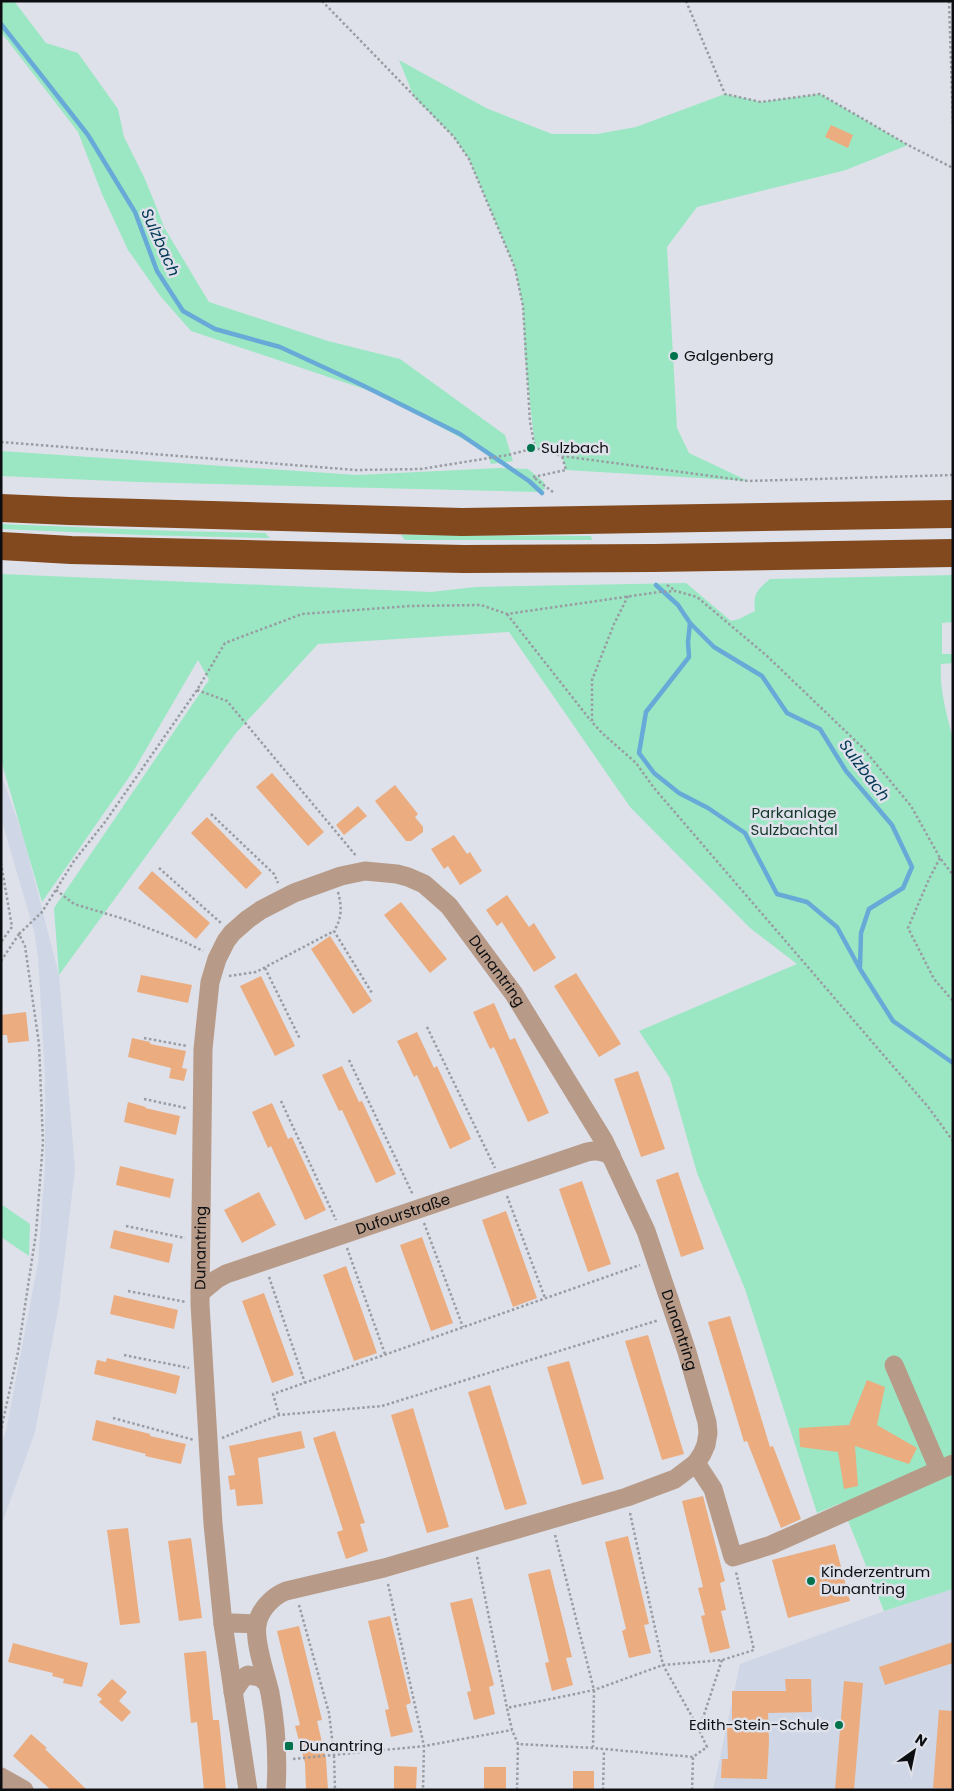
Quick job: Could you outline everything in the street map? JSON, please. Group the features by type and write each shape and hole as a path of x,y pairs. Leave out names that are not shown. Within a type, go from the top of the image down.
{"highway":[{"path":"1,508 69,512 462,522 953,514"},
{"path":"1,546 71,550 464,559 953,553"}],"street":[{"name":"Dunantring","path":"248,1790 223,1624 213,1524 203,1371 200,1299 203,1049 210,982 217,959 232,933 261,910 285,897 333,879 365,871 397,874 424,884 449,906 514,994 604,1141 646,1231 675,1315 706,1422 708,1433 706,1445 696,1463 675,1479 627,1497 384,1568 278,1594 264,1609 256,1624"},
{"name":"Dufourstraße","path":"200,1299 216,1279 263,1261 587,1152 595,1150 611,1155"},
{"path":"696,1463 713,1489 733,1557 771,1545 946,1467 894,1365"},
{"path":"223,1624 256,1624 270,1695 277,1760 276,1790"},
{"path":"233,1692 248,1674 260,1677 267,1683"},
{"path":"1,1777 24,1790"}],"path":[{"path":"322,1 454,137 469,159 515,268 523,306 530,422 536,448"},
{"path":"686,1 725,94 761,102 820,94 908,145 953,168"},
{"path":"949,1 953,125"},
{"path":"1,442 356,470 421,469 508,455 536,448 562,456 748,481 953,475"},
{"path":"553,492 533,477 566,470 562,456"},
{"path":"667,585 676,591 696,597 767,656 862,747 911,806 940,858 953,875"},
{"path":"1,960 19,934 42,912 74,862 105,822 197,690 225,643 302,614 410,606 481,605 507,614 628,596 676,591"},
{"path":"592,722 592,680 614,624 628,596"},
{"path":"507,614 592,722 636,762 654,788 929,1108 953,1141"},
{"path":"197,690 228,701 356,856 365,871"},
{"path":"211,814 274,874 285,897"},
{"path":"940,858 908,928 934,979 953,1000"},
{"path":"1,863 12,927 1,942"},
{"path":"159,868 232,933"},
{"path":"210,982 228,976 256,972 334,931 339,923 342,907 333,879"},
{"path":"56,890 74,904 124,919 187,943 217,959"},
{"path":"334,931 372,993"},
{"path":"1,1430 18,1352 36,1233 43,1142 39,1044 25,946 19,934"},
{"path":"265,968 300,1039"},
{"path":"427,1028 502,1180 546,1298"},
{"path":"144,1038 203,1049"},
{"path":"349,1060 419,1208 463,1327"},
{"path":"144,1099 202,1112"},
{"path":"126,1226 201,1241"},
{"path":"279,1415 273,1394 656,1260"},
{"path":"263,1261 305,1383"},
{"path":"128,1291 200,1299"},
{"path":"113,1418 207,1444 279,1415 382,1406 675,1315"},
{"path":"124,1355 203,1371"},
{"path":"518,1744 593,1748 693,1757 707,1747 662,1665 627,1497"},
{"path":"551,1519 594,1690 593,1748"},
{"path":"474,1541 507,1708 512,1730 518,1744 517,1790"},
{"path":"507,1708 594,1690 662,1665 722,1660 754,1650 733,1557"},
{"path":"384,1568 424,1746 423,1790"},
{"path":"295,1589 329,1713 334,1755 334,1790"},
{"path":"699,1730 722,1660"},
{"path":"277,1760 424,1746 512,1730"},
{"path":"603,1790 604,1750"},
{"path":"692,1790 693,1757"}],"shaded area":[{"path":"1,775 23,835 59,975 75,1169 59,1305 35,1432 1,1526 1,1445 6,1431 38,1263 45,1166 45,1076 38,957 34,931 1,818"},
{"name":"Edith-Stein-Schule","path":"953,1589 953,1790 713,1790 740,1664 884,1611"}],"green space":[{"path":"1,1 14,1 46,43 78,53 118,109 124,137 145,179 165,229 209,302 328,341 400,359 505,435 513,461 491,464 487,452 382,395 191,331 161,297 128,250 102,194 78,132 1,32"},
{"path":"399,60 486,108 552,134 597,134 636,127 725,94 761,102 820,94 908,145 846,170 697,207 667,247 677,428 689,453 748,481 566,470 562,456 535,448 525,357 523,307 515,268 469,159 454,137 414,97"},
{"path":"1,451 357,475 499,468 528,469 544,482 545,489 538,492 137,482 1,476"},
{"path":"1,524 265,533 270,538 1,529"},
{"path":"401,535 591,536 592,540 405,540"},
{"name":"Parkanlage Sulzbachtal","path":"1,574 431,592 475,587 686,583 731,621 755,611 755,596 770,579 953,575 953,622 942,623 942,654 953,654 953,663 941,664 941,683 953,740 953,1589 884,1611 841,1503 817,1513 745,1289 697,1173 670,1078 639,1031 797,964 750,928 630,807 509,632 318,644 236,733 59,975 54,908 209,680 198,660 134,770 42,902 1,760"},
{"path":"1,1204 30,1224 29,1256 1,1237"}],"building":[{"path":"831,125 853,135 848,148 825,137"},
{"path":"272,773 324,832 308,846 256,787"},
{"path":"395,785 418,814 415,817 423,827 423,832 411,841 406,841 375,801"},
{"path":"358,806 367,816 344,835 336,825"},
{"path":"207,817 262,873 246,889 191,833"},
{"path":"454,835 467,854 470,852 482,871 460,885 448,866 444,869 431,849"},
{"path":"152,871 210,923 196,939 138,888"},
{"path":"507,895 529,927 534,923 556,958 534,972 502,922 497,926 486,910"},
{"path":"401,902 447,959 430,973 384,915"},
{"path":"330,936 372,1001 353,1014 311,949"},
{"path":"576,973 621,1044 599,1057 554,986"},
{"path":"141,975 192,985 188,1003 137,992"},
{"path":"261,976 295,1046 275,1056 240,986"},
{"path":"494,1003 510,1040 515,1038 549,1113 528,1122 494,1047 490,1049 473,1012"},
{"path":"26,1012 29,1041 8,1043 7,1035 1,1035 1,1015"},
{"path":"417,1032 434,1068 437,1066 471,1139 450,1149 417,1075 414,1077 397,1041"},
{"path":"132,1038 150,1042 150,1044 186,1051 182,1068 187,1069 184,1081 169,1078 171,1068 128,1057"},
{"path":"342,1066 359,1102 362,1101 396,1174 376,1183 342,1110 339,1111 322,1075"},
{"path":"638,1071 665,1149 641,1157 614,1079"},
{"path":"128,1102 180,1116 176,1135 124,1122"},
{"path":"272,1103 288,1139 292,1137 326,1210 305,1220 271,1146 268,1148 252,1112"},
{"path":"120,1166 174,1179 170,1198 116,1185"},
{"path":"678,1172 704,1249 681,1257 656,1180"},
{"path":"582,1181 611,1264 588,1272 559,1189"},
{"path":"259,1192 276,1225 242,1243 224,1210"},
{"path":"506,1211 537,1298 513,1307 482,1220"},
{"path":"114,1230 173,1244 169,1263 110,1248"},
{"path":"422,1237 453,1323 431,1331 400,1245"},
{"path":"346,1266 377,1353 354,1361 323,1275"},
{"path":"264,1293 294,1375 272,1383 242,1301"},
{"path":"114,1295 178,1310 174,1329 110,1314"},
{"path":"730,1316 770,1447 773,1446 801,1519 781,1528 747,1441 744,1442 708,1322"},
{"path":"648,1335 684,1454 662,1460 625,1341"},
{"path":"107,1358 180,1376 176,1394 94,1374 97,1360 106,1362"},
{"path":"569,1361 604,1479 582,1485 547,1367"},
{"path":"867,1380 885,1387 877,1425 917,1448 909,1464 855,1446 858,1486 844,1489 838,1452 800,1447 799,1428 849,1425"},
{"path":"490,1385 527,1504 505,1510 468,1392"},
{"path":"413,1408 449,1527 427,1533 391,1415"},
{"path":"96,1420 150,1434 150,1436 186,1444 181,1464 145,1456 146,1454 92,1440"},
{"path":"301,1431 305,1448 258,1458 263,1504 237,1506 235,1489 230,1490 228,1476 235,1475 229,1446"},
{"path":"335,1431 365,1523 360,1524 368,1551 346,1559 337,1532 343,1530 313,1438"},
{"path":"703,1496 725,1581 720,1583 726,1610 721,1611 730,1648 710,1653 701,1616 705,1615 698,1588 703,1587 682,1501"},
{"path":"128,1528 140,1623 120,1625 107,1530"},
{"path":"628,1536 649,1624 644,1625 651,1653 629,1658 622,1631 626,1629 605,1542"},
{"path":"191,1538 202,1618 179,1621 168,1541"},
{"name":"Kinderzentrum Dunantring","path":"835,1544 850,1601 788,1618 772,1560"},
{"path":"550,1569 572,1657 566,1658 573,1685 552,1691 545,1663 549,1662 528,1574"},
{"path":"472,1598 494,1685 489,1687 495,1714 474,1720 467,1692 471,1691 450,1603"},
{"path":"390,1616 411,1703 406,1705 413,1732 391,1737 385,1710 389,1709 368,1621"},
{"path":"299,1626 322,1720 317,1721 326,1759 328,1790 306,1790 305,1763 295,1726 300,1725 277,1631"},
{"path":"953,1642 953,1663 885,1685 879,1667"},
{"path":"13,1643 88,1663 82,1687 63,1683 64,1679 52,1676 53,1673 8,1662"},
{"path":"206,1651 213,1720 219,1720 226,1790 204,1790 197,1722 191,1723 184,1653"},
{"path":"112,1679 127,1692 119,1701 131,1712 122,1722 99,1702 102,1699 97,1695"},
{"path":"785,1679 811,1679 812,1712 768,1713 767,1779 721,1778 722,1759 728,1759 727,1725 732,1725 732,1691 786,1691"},
{"path":"844,1681 863,1683 854,1790 835,1790"},
{"path":"939,1710 953,1711 953,1789 933,1788"},
{"path":"31,1734 87,1790 51,1790 13,1756"},
{"path":"394,1766 417,1767 416,1790 394,1790"},
{"path":"484,1767 506,1767 506,1790 484,1790"},
{"path":"573,1771 594,1771 594,1790 573,1790"}],"waterway":[{"name":"Sulzbach","path":"1,24 88,135 135,212 157,271 183,311 215,329 280,347 460,434 529,481 542,493"},
{"name":"Sulzbach","path":"656,585 678,605 690,623 689,657 646,712 639,753 654,773 679,793 708,808 745,833 777,894 807,902 837,927 860,969 893,1021 953,1063"},
{"name":"Sulzbach","path":"690,623 714,647 762,676 787,713 820,729 846,771 892,825 912,867 903,888 869,909 861,933 860,967"}],"place":[{"name":"Galgenberg","path":"674,356"},
{"name":"Sulzbach","path":"531,448"},
{"name":"Kinderzentrum Dunantring","path":"811,1581"},
{"name":"Edith-Stein-Schule","path":"839,1725"},
{"name":"Dunantring","path":"289,1746"}]}
